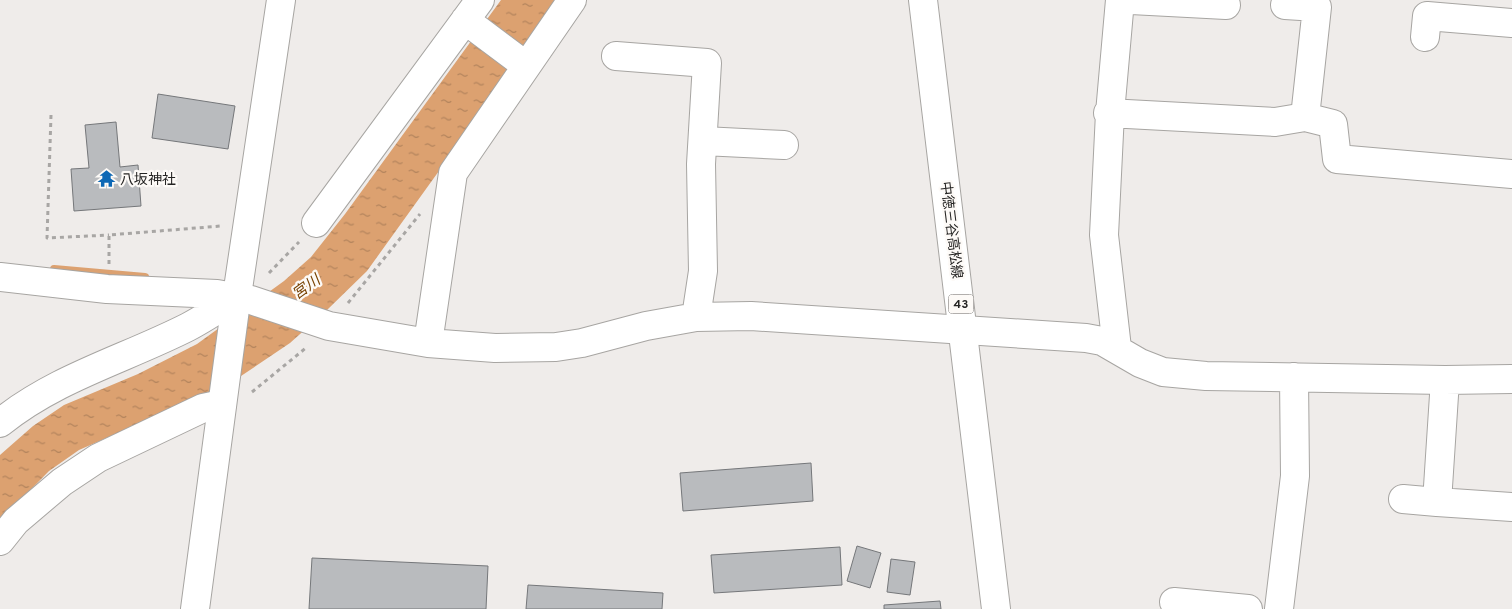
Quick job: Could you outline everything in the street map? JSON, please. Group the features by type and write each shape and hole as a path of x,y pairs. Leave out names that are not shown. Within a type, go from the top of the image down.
{"street":[{"path":"194,609 231,399 241,302 281,0"},
{"path":"428,343 453,173 524,64 572,0"},
{"name":"中徳三谷高松線","path":"924,0 996,609"},
{"path":"1117,348 1104,235 1109,113 1120,0"},
{"path":"1131,0 1226,5"},
{"path":"1285,5 1317,7 1305,117"},
{"path":"316,223 472,15 524,64"},
{"path":"1425,37 1427,16 1512,23"},
{"path":"616,56 708,63 703,141 704,271 696,317"},
{"path":"1109,113 1275,122 1305,117 1332,124 1337,159 1512,174"},
{"path":"703,141 784,145"},
{"path":"0,277 107,289 216,294 241,302 316,333 495,348 548,348 582,343 646,326 696,317 811,319 1086,338 1102,341 1140,363 1163,372 1206,376 1445,380 1512,379"},
{"path":"0,423 30,400 53,388 241,302"},
{"path":"1279,609 1295,476 1294,377"},
{"path":"1437,502 1445,380"},
{"path":"0,541 16,521 62,482 98,458 202,408 231,399"},
{"path":"1403,499 1512,507"},
{"path":"1174,602 1248,609"}],"path":[{"path":"51,115 47,238 230,226"},
{"path":"345,308 423,210"},
{"path":"269,273 316,223"},
{"path":"108,270 109,235"},
{"path":"231,399 316,333"}],"water":[{"name":"宮川","path":"501,0 562,0 367,271 290,343 241,376 191,401 79,450 49,471 0,521 0,455 33,426 64,405 138,374 197,344 284,281 311,257 345,214"}],"building":[{"path":"158,94 235,106 228,149 152,138"},
{"path":"116,122 120,167 138,165 141,206 74,211 71,169 89,168 85,125"},
{"path":"811,463 813,501 683,511 680,473"},
{"path":"857,546 881,553 870,588 847,581"},
{"path":"840,547 842,585 714,593 711,555"},
{"path":"312,558 488,566 486,609 309,609"},
{"path":"891,559 915,562 910,595 887,592"},
{"path":"528,585 663,593 662,609 526,609"},
{"path":"940,601 941,609 884,609 884,605"}],"waterway":[{"path":"54,269 145,277"}],"place":[{"name":"八坂神社","path":"106,179"}]}
